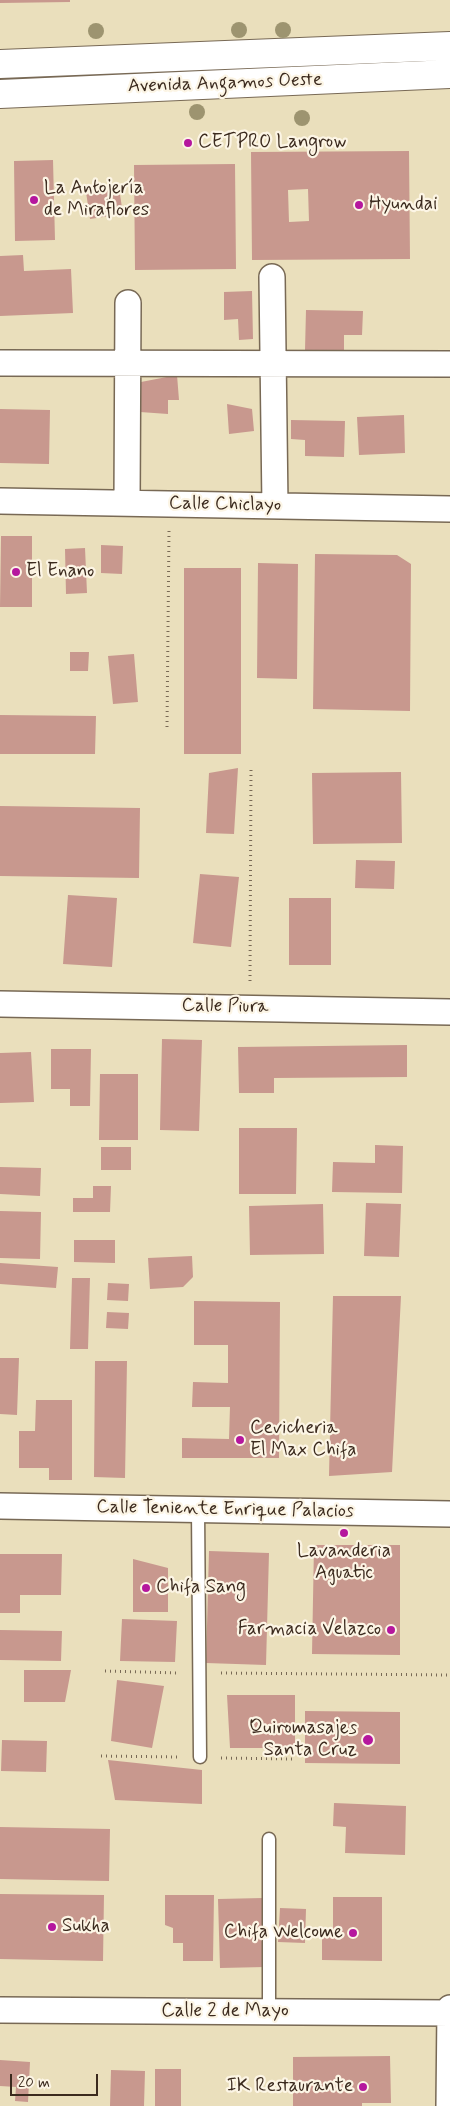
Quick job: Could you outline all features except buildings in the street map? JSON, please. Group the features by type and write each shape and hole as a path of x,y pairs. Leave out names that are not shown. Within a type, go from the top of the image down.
{"main road":[{"name":"Avenida Angamos Oeste","path":"0,64 450,46"},
{"name":"Avenida Angamos Oeste","path":"0,94 450,74"}],"street":[{"path":"272,277 275,506"},
{"path":"126,503 128,303"},
{"path":"0,363 450,364"},
{"name":"Calle Chiclayo","path":"0,501 450,509"},
{"name":"Calle Piura","path":"0,1004 450,1012"},
{"name":"Calle Teniente Enrique Palacios","path":"0,1506 450,1514"},
{"path":"449,2106 450,2008"},
{"name":"Calle 2 de Mayo","path":"0,2010 450,2013"}],"lane":[{"path":"198,1509 200,1758"},
{"path":"269,1839 269,2012"}],"path":[{"path":"167,727 169,504"},
{"path":"250,1008 251,770"},
{"path":"105,1672 450,1675"}],"place":[{"name":"CETPRO Langrow","path":"188,143"},
{"name":"La Antojería de Miraflores","path":"34,200"},
{"name":"Hyundai","path":"359,205"},
{"name":"El Enano","path":"16,572"},
{"name":"Cevicheria El Max Chifa","path":"240,1440"},
{"name":"Lavanderia Aguatic","path":"344,1533"},
{"name":"Chifa Sang","path":"146,1588"},
{"name":"Farmacia Velazco","path":"391,1630"},
{"name":"Quiromasajes Santa Cruz","path":"368,1740"},
{"name":"Sukha","path":"52,1927"},
{"name":"Chifa Welcome","path":"353,1933"},
{"name":"IK Restaurante","path":"363,2087"}]}
